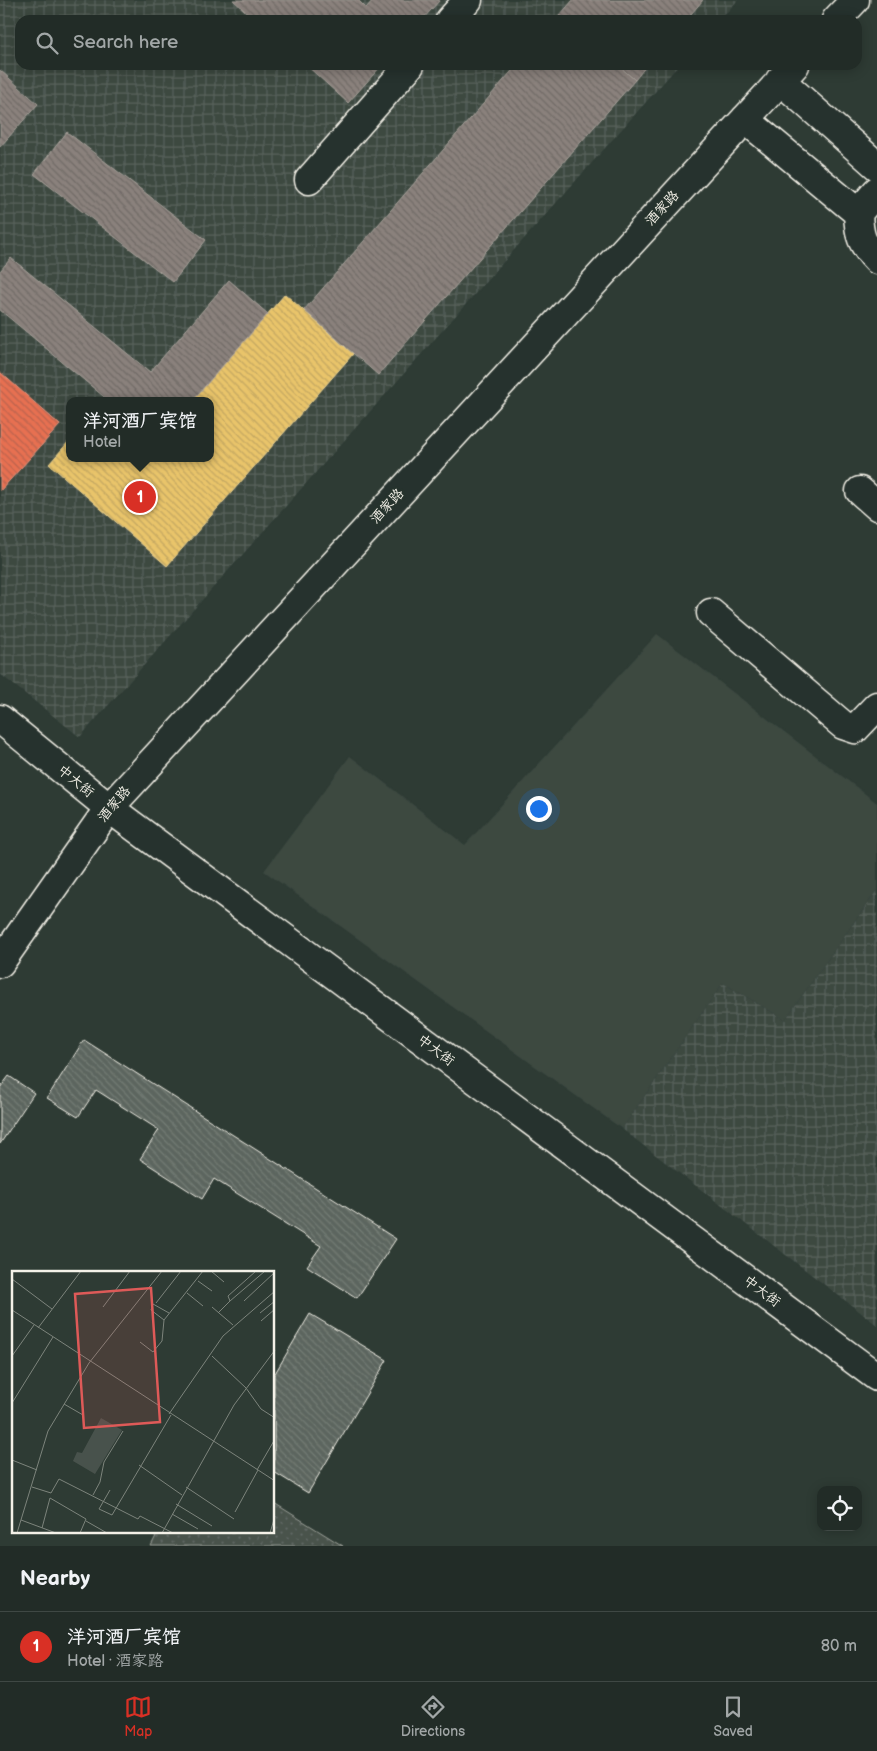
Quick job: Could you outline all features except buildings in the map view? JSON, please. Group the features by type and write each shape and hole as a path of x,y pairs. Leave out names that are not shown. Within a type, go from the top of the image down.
{"street":[{"path":"454,15 468,0"},
{"path":"841,15 855,0"},
{"path":"309,180 406,70"},
{"path":"788,73 877,166"},
{"name":"酒家路","path":"0,963 109,808 788,73"},
{"path":"745,119 858,213 860,235 865,247 877,260"},
{"path":"858,213 877,191"},
{"path":"711,613 843,725 855,729 877,706"},
{"name":"中大街","path":"0,719 109,808 877,1377"}],"shaded area":[{"path":"0,0 738,0 724,15 15,15 15,70 675,70 80,737 0,674"},
{"path":"657,634 877,803 877,890 785,1020 723,983 622,1129 264,871 350,756 465,845"},
{"path":"877,890 877,1325 622,1129 723,983 785,1020"},
{"path":"275,1504 343,1546 151,1546 157,1534 275,1534"}],"place":[{"name":"洋河酒厂宾馆","path":"140,497"}]}
